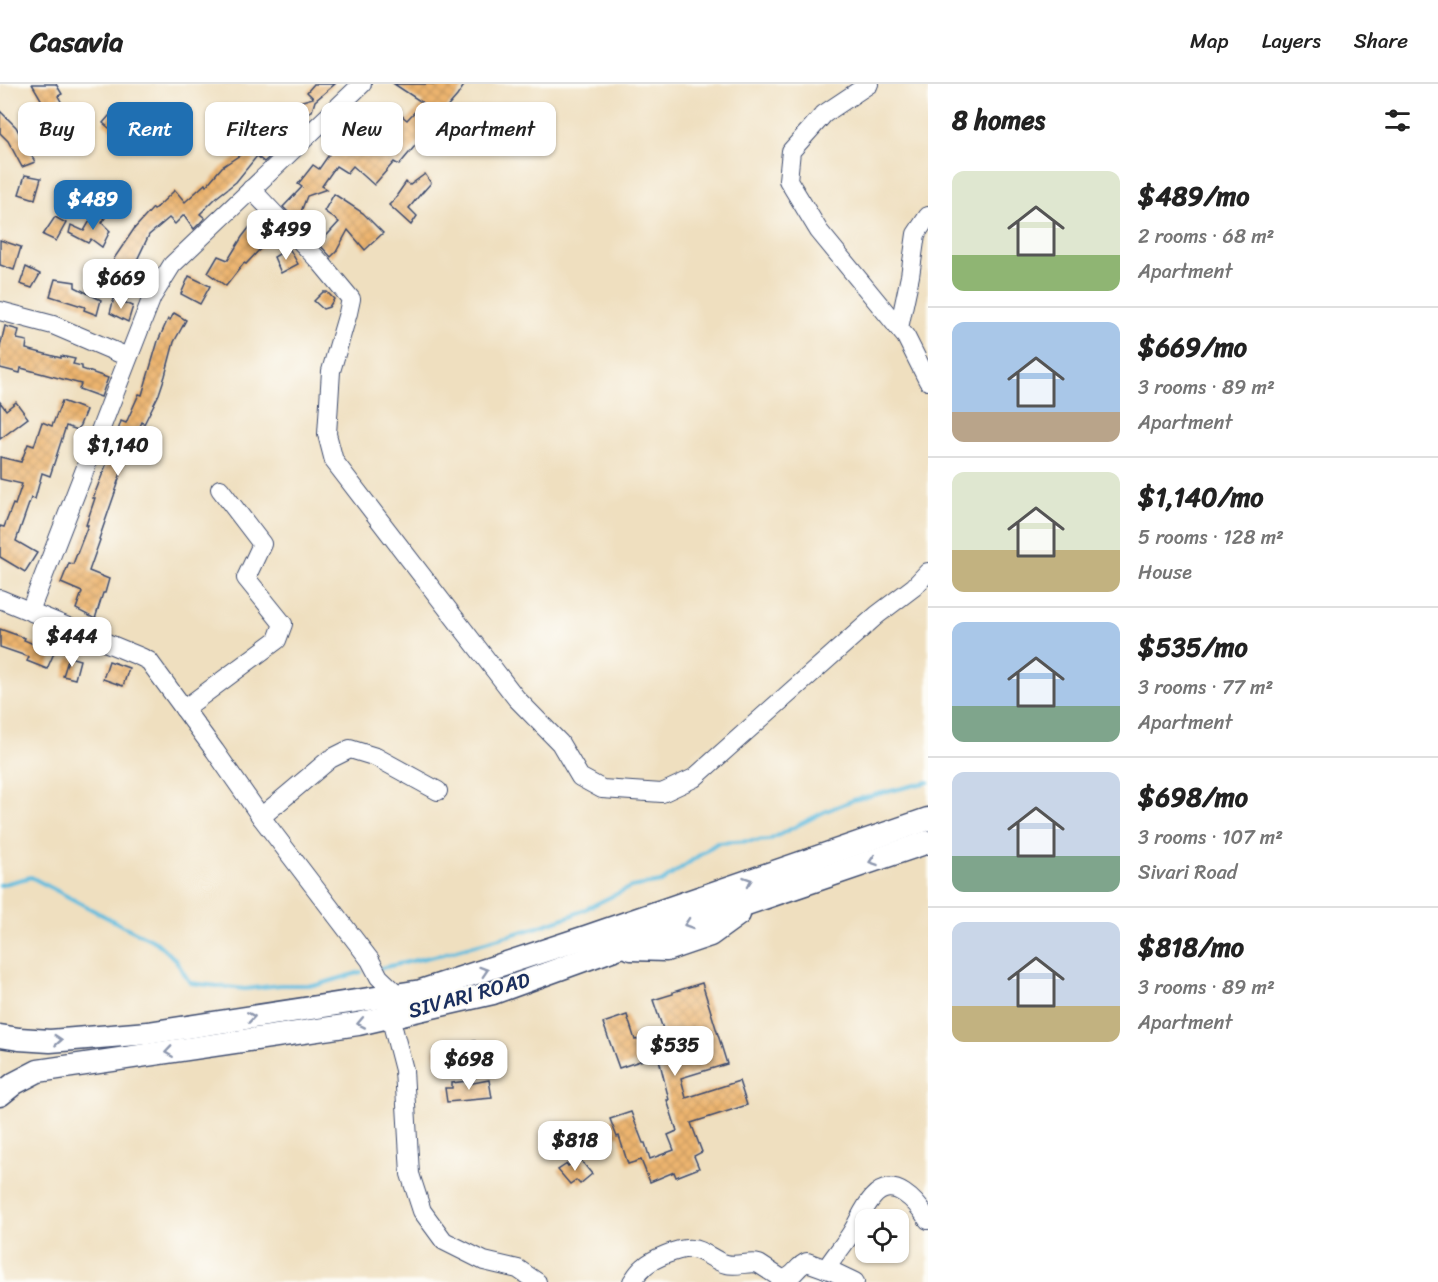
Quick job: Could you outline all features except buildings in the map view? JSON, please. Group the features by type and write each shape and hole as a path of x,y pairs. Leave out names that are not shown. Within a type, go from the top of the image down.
{"main road":[{"name":"SIVARI ROAD","path":"0,1036 50,1041 148,1033 421,991 928,819"},
{"name":"SIVARI ROAD","path":"0,1095 15,1083 38,1071 358,1024 493,993 928,842"}],"street":[{"path":"30,611 152,297 172,265 362,84"},
{"path":"869,84 824,114 791,151 789,180 819,231 906,337 928,381"},
{"path":"251,189 322,264 351,299 331,371 327,434 334,461 516,698 560,743 580,777 602,789 662,793 694,778 877,615 914,587 928,572"},
{"path":"899,328 916,234 928,216"},
{"path":"0,311 52,325 128,357"},
{"path":"184,709 277,640 283,624 246,578 262,544 220,489"},
{"path":"0,599 149,662 261,817 370,960 379,977 397,994"},
{"path":"261,817 330,759 350,749 376,757 438,790"},
{"path":"365,999 375,987 379,977"},
{"path":"390,1016 404,1070 410,1174 422,1211 444,1241 484,1261 518,1269 537,1282"},
{"path":"826,1269 852,1232 873,1196 886,1188 903,1193 928,1220"},
{"path":"632,1282 645,1266 670,1253 690,1248 724,1263 740,1265 755,1262 779,1279 797,1279 801,1266 807,1262 855,1282"}],"waterway":[{"path":"381,968 443,954 535,928 573,915 631,887 661,882 717,843 769,840 853,800 928,782"},
{"path":"0,885 31,877 156,942 175,959 190,983 245,989 280,985 317,985 361,972"}]}
